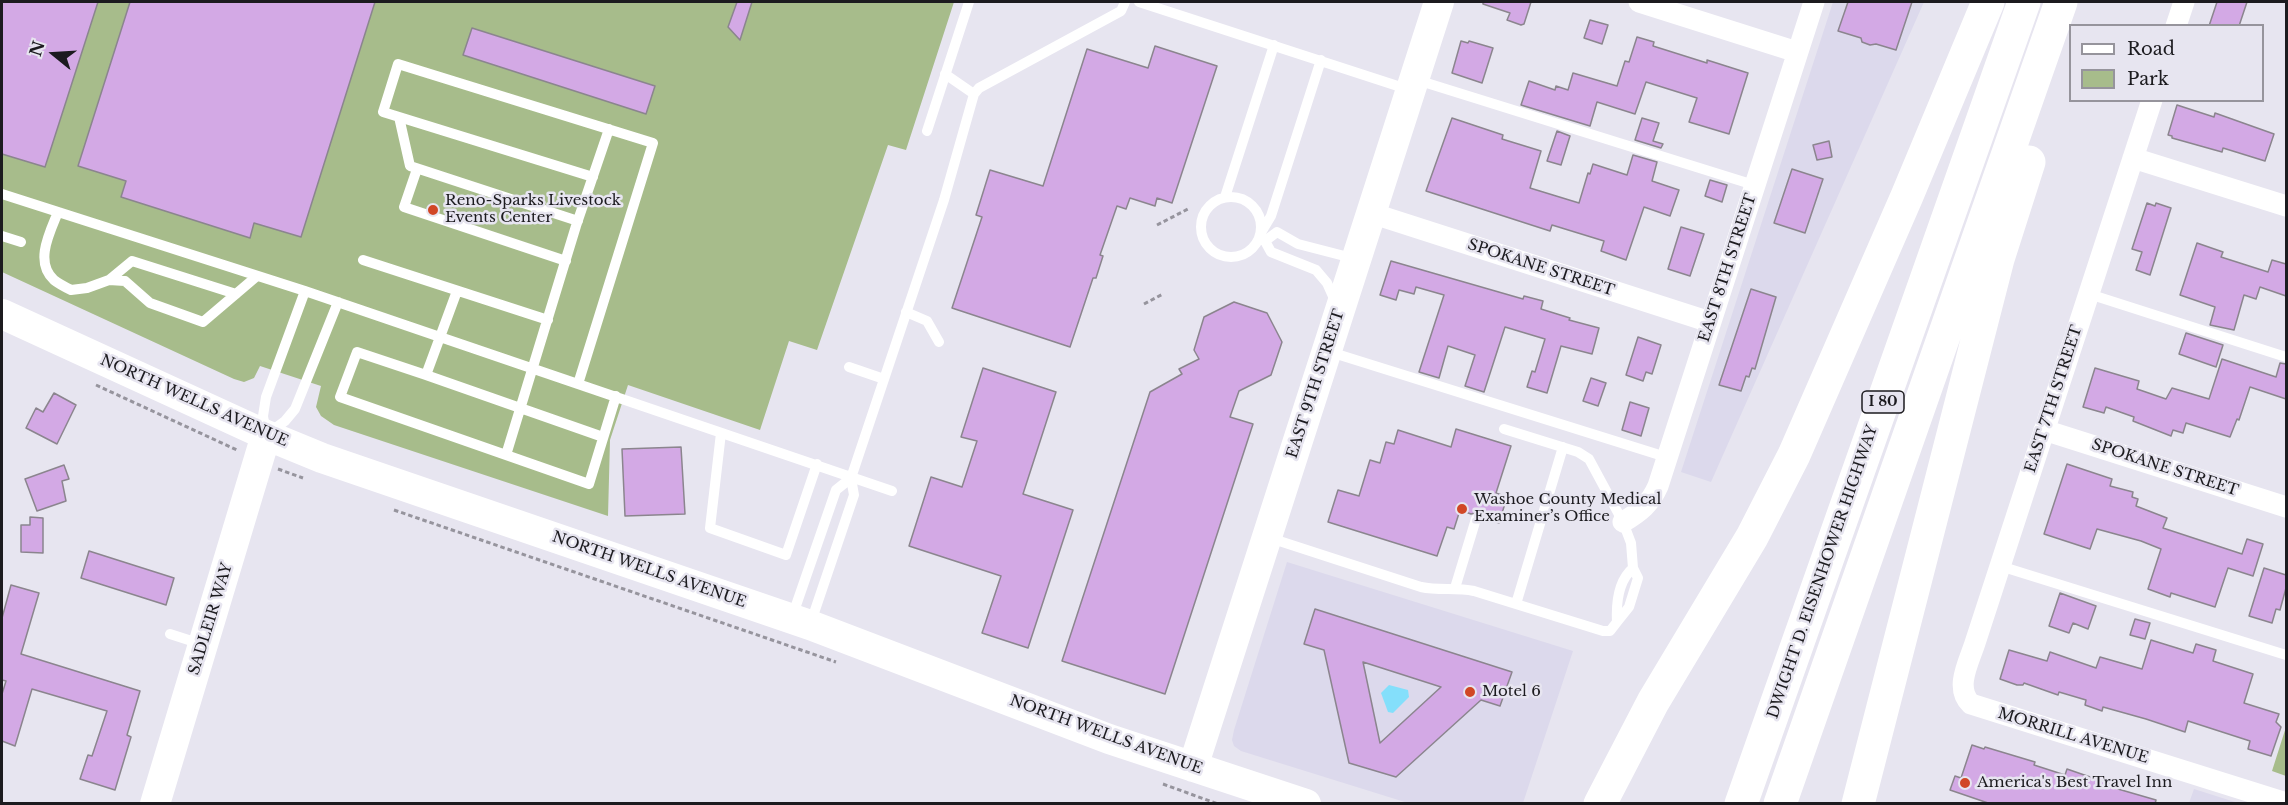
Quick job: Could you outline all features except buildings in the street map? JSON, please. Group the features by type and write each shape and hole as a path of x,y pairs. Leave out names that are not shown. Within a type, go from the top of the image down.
{"highway":[{"path":"1600,804 1653,702 1752,537 1794,455 1907,196 1988,2"},
{"name":"DWIGHT D. EISENHOWER HIGHWAY","path":"1741,804 2024,2"},
{"name":"I 80","path":"1780,804 2061,2"},
{"path":"2074,24 2080,2"},
{"path":"1858,804 1998,259 2069,37"}],"main road":[{"name":"EAST 9TH STREET","path":"1192,767 1439,2"},
{"name":"NORTH WELLS AVENUE","path":"2,314 266,435 332,462 801,622 992,693 1061,722 1306,804"},
{"name":"SADLEIR WAY","path":"155,804 266,435"}],"street":[{"path":"1639,2 1797,52"},
{"name":"EAST 8TH STREET","path":"1623,522 1652,500 1814,2"},
{"path":"2177,24 2184,2"},
{"name":"EAST 7TH STREET","path":"1964,698 1961,689 1964,677 2151,102"},
{"path":"2133,158 2286,206"},
{"name":"SPOKANE STREET","path":"1371,213 1710,322"},
{"name":"SPOKANE STREET","path":"2044,430 2286,507"},
{"name":"MORRILL AVENUE","path":"1964,698 1971,704 2260,799 2286,803"}],"lane":[{"path":"927,131 969,2"},
{"path":"801,622 854,495 851,478 943,202 974,94 979,88 1121,11 1125,2"},
{"path":"1138,2 1321,60 1412,84 1754,185"},
{"path":"1225,197 1274,45"},
{"path":"1321,60 1271,216 1262,237 1245,254 1235,258 1224,257 1207,246 1200,227 1202,216 1215,200 1235,196 1252,205 1261,222 1262,237 1271,252 1316,270 1327,282 1340,311"},
{"path":"578,384 653,143 398,64 383,112 593,177"},
{"path":"945,74 974,94"},
{"path":"399,117 410,166 578,221"},
{"path":"506,455 578,221 609,129"},
{"path":"417,169 404,207 566,261"},
{"path":"2,194 338,302 892,491"},
{"path":"58,213 48,237 43,259 52,278 70,290 87,288 109,280 132,261 236,294"},
{"path":"1262,237 1277,232 1298,244 1356,259"},
{"path":"2,236 21,242"},
{"path":"363,260 548,320"},
{"path":"109,280 125,281 150,303 203,322 257,276"},
{"path":"305,291 266,396 263,416 266,435 285,421 295,409 338,302"},
{"path":"426,375 457,291"},
{"path":"2089,294 2286,357"},
{"path":"906,312 927,321 939,342"},
{"path":"1327,351 1666,457"},
{"path":"603,437 357,352 340,397 589,484 616,396"},
{"path":"849,367 884,378"},
{"path":"1267,537 1421,587 1434,590 1455,588 1474,591 1603,631 1610,631 1617,622 1616,603 1625,575 1633,568 1631,543 1623,522 1589,459 1578,452 1504,429"},
{"path":"721,433 710,528 786,555 817,464"},
{"path":"1516,604 1563,447"},
{"path":"801,622 836,490 851,478"},
{"path":"1455,588 1476,519"},
{"path":"2000,566 2286,655"},
{"path":"170,633 204,645"}],"path":[{"path":"1157,225 1188,209"},
{"path":"1144,304 1163,294"}],"shaded area":[{"path":"1833,2 1924,2 1711,482 1681,472"},
{"path":"1287,562 1573,651 1523,803 1408,803 1241,751 1234,746 1232,740 1234,730"},
{"path":"2194,789 2238,803 2189,803"}],"green space":[{"name":"Reno-Sparks Livestock Events Center","path":"2,2 954,2 906,150 888,145 817,350 789,341 760,430 628,385 610,440 608,516 334,425 321,416 316,407 321,386 260,366 254,378 244,382 234,379 2,272"},
{"path":"2286,727 2286,776 2272,771"}],"water":[{"path":"1389,685 1408,690 1409,697 1393,713 1388,712 1381,693"}],"place":[{"name":"Reno-Sparks Livestock Events Center","path":"433,210"},
{"name":"Washoe County Medical Examiner’s Office","path":"1462,509"},
{"name":"Motel 6","path":"1470,692"},
{"name":"America's Best Travel Inn","path":"1965,783"}]}
